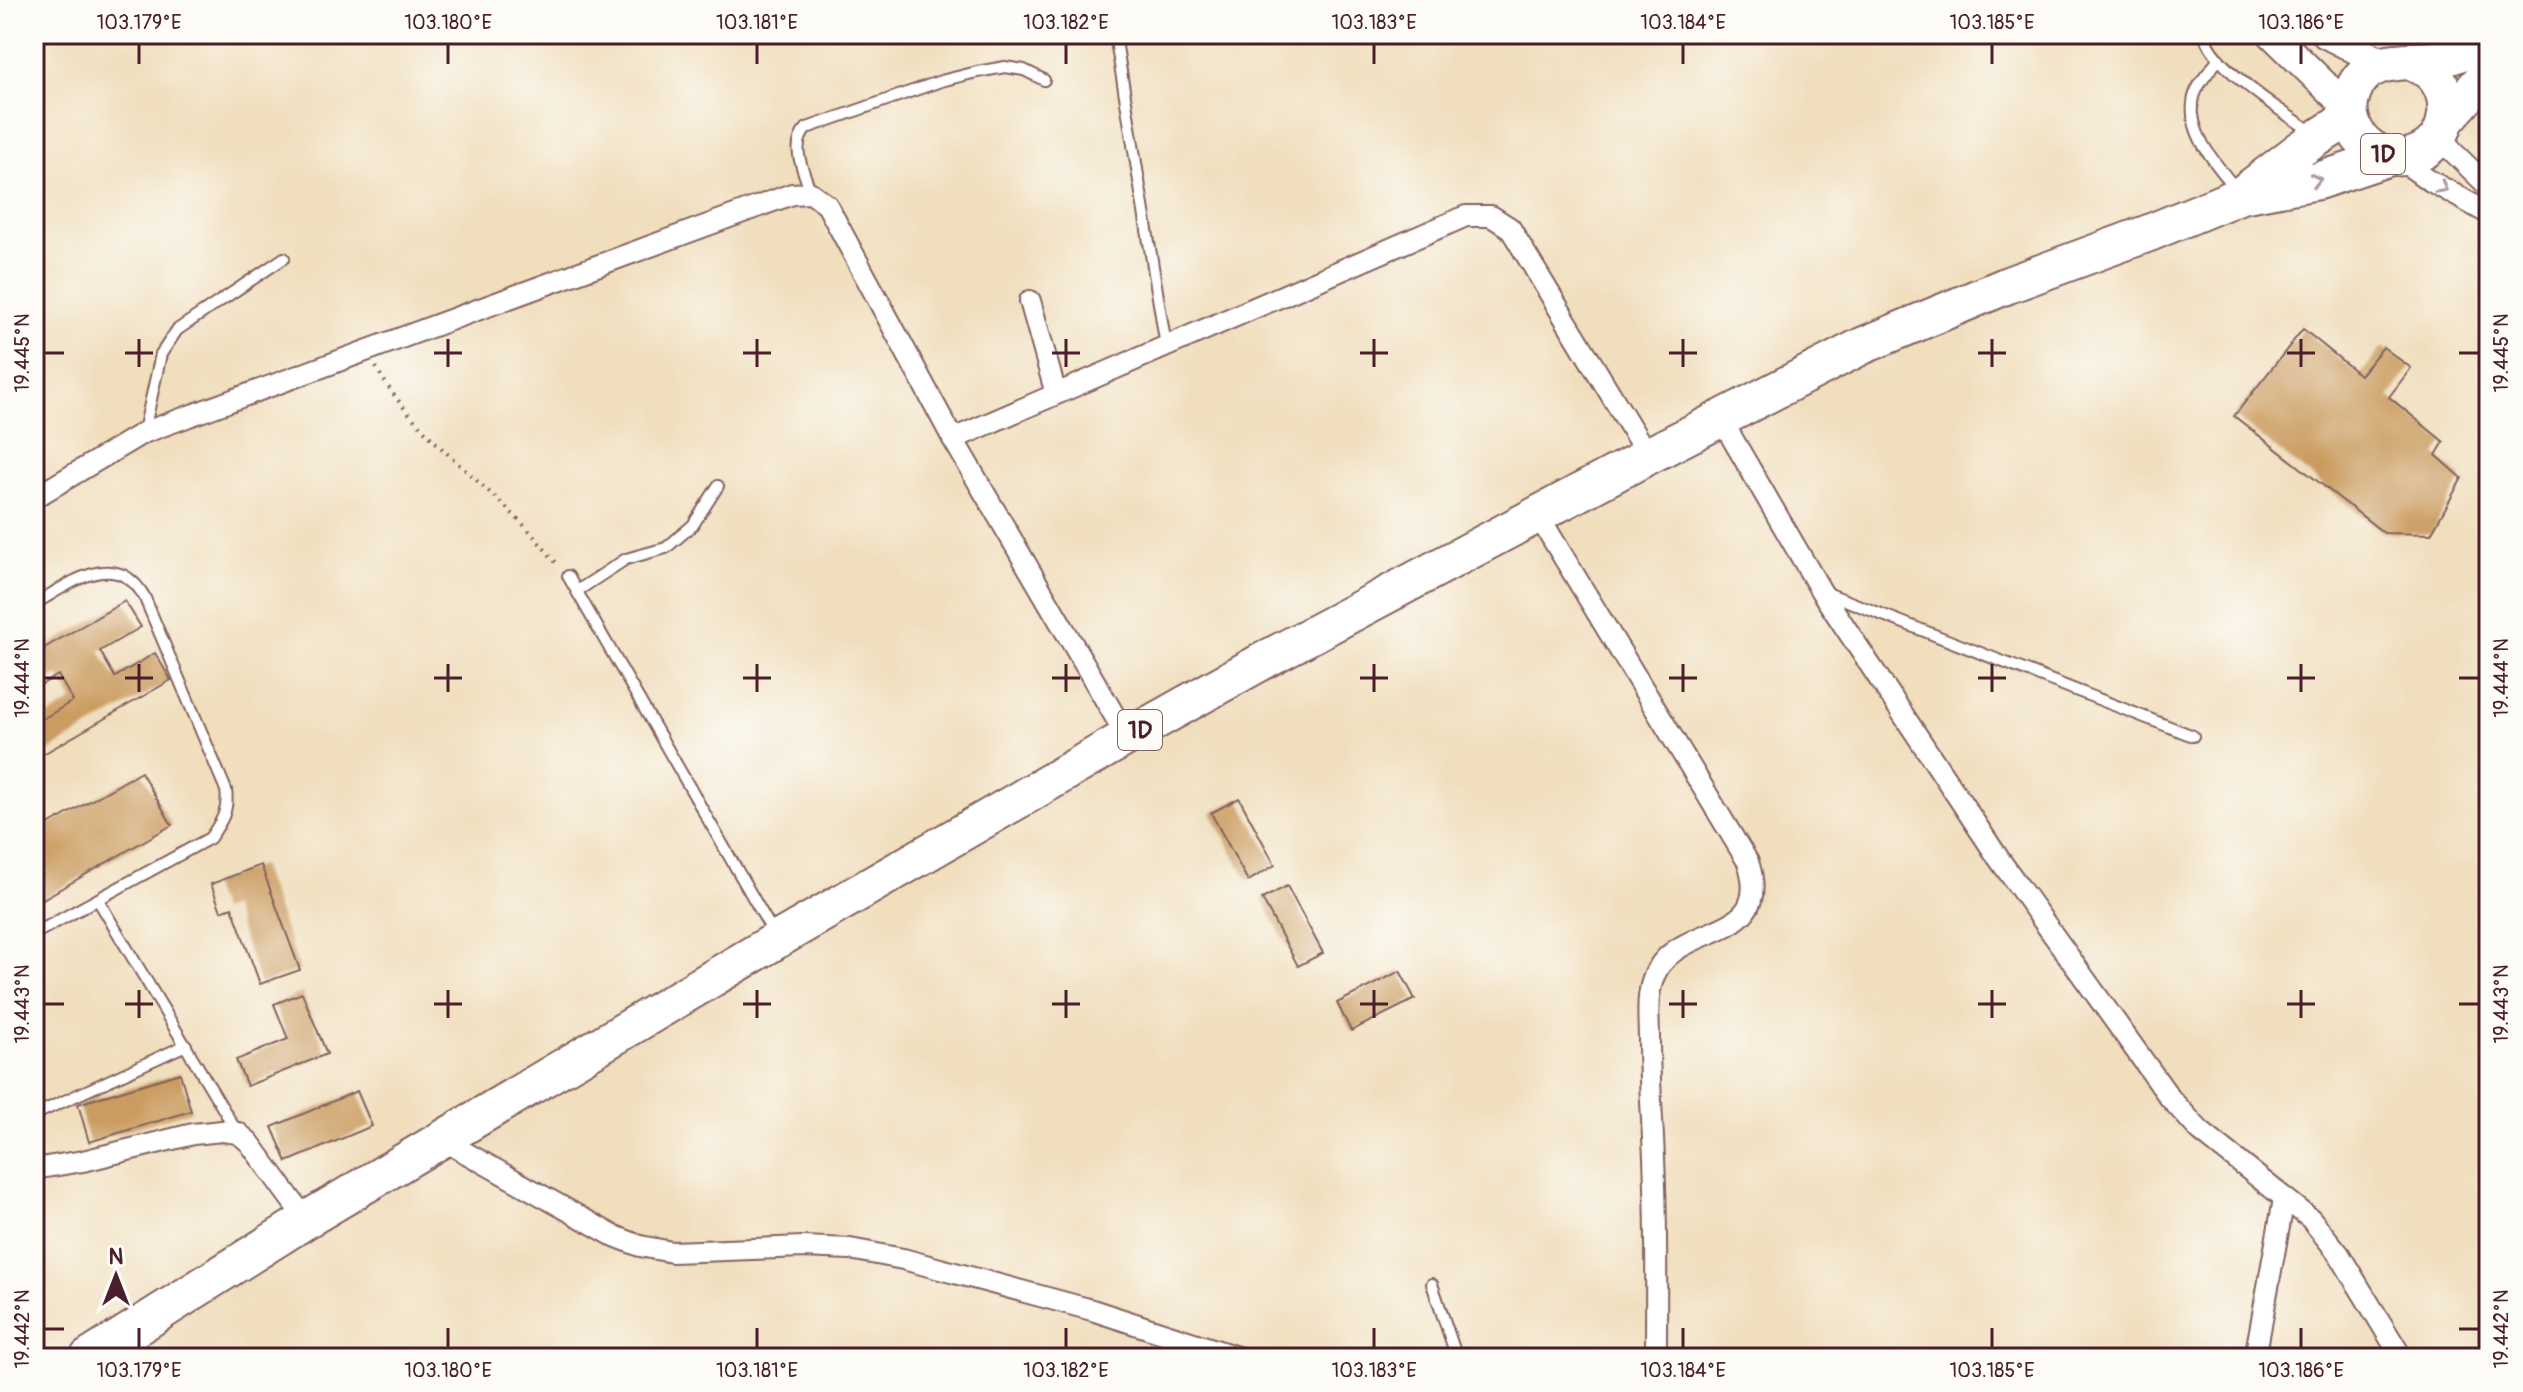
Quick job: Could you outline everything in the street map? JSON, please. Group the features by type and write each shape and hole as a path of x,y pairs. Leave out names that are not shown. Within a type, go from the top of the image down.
{"highway":[{"name":"1D","path":"2394,157 2371,150 2357,135 2349,113 2353,89 2365,73 2398,63 2446,58 2489,40"},
{"path":"2398,63 2430,72 2441,86 2446,103 2443,127"},
{"name":"1D","path":"88,1358 306,1220 777,940 1127,737 1648,456 1862,346 2008,285 2241,195 2318,181 2394,157 2415,155 2430,146 2489,72"},
{"name":"1D","path":"2241,195 2349,113"}],"street":[{"path":"2272,34 2349,113"},
{"path":"2326,34 2398,63"},
{"path":"2443,127 2452,151 2489,187"},
{"path":"2394,157 2489,214"},
{"path":"34,498 143,433 792,194 811,193 827,205 953,439 1127,737"},
{"path":"953,439 1466,216 1491,216 1510,228 1648,456"},
{"path":"1030,301 1056,394"},
{"path":"1721,419 1821,591 1999,859 2170,1098 2200,1131 2311,1219 2339,1254 2402,1358"},
{"path":"1538,515 1748,862 1754,879 1753,896 1747,912 1734,922 1678,947 1661,961 1652,980 1649,1061 1655,1187 1656,1358"},
{"path":"34,1169 83,1161 193,1134 238,1133 249,1142 306,1220"},
{"path":"443,1140 612,1235 640,1246 672,1252 803,1247 850,1249 972,1277 1092,1310 1206,1353 1240,1358"},
{"path":"2255,1358 2284,1199"}],"lane":[{"path":"2205,34 2205,41 2219,59 2267,103 2319,136"},
{"path":"1117,47 1166,346"},
{"path":"2219,59 2201,83 2193,103 2194,112 2203,145 2241,195"},
{"path":"811,193 797,148 799,137 807,128 941,81 977,72 1005,67 1024,70 1044,80"},
{"path":"143,433 161,354 177,330 284,258"},
{"path":"577,591 626,559 666,548 693,525 718,486"},
{"path":"34,604 84,576 102,571 121,573 135,581 226,790 228,804 223,820 210,838 34,934"},
{"path":"568,576 777,940"},
{"path":"1821,591 2193,736"},
{"path":"98,900 238,1133"},
{"path":"34,1115 186,1045"},
{"path":"1432,1284 1457,1358"}],"path":[{"path":"368,352 392,395 414,422 521,522 568,576"}],"building":[{"path":"2303,329 2360,375 2383,347 2411,368 2389,397 2444,442 2436,455 2462,478 2431,534 2384,533 2234,416"},
{"path":"125,601 141,627 100,651 115,677 155,653 171,680 40,756 34,746 34,724 73,701 58,675 34,689 34,654"},
{"path":"141,772 172,825 34,904 34,833"},
{"path":"1239,798 1275,865 1248,881 1211,813"},
{"path":"261,865 300,970 260,984 232,907 221,911 211,884"},
{"path":"1287,886 1323,953 1298,966 1262,899"},
{"path":"1400,971 1415,999 1351,1031 1337,1003"},
{"path":"302,993 327,1054 247,1086 236,1060 288,1039 274,1004"},
{"path":"180,1073 191,1111 89,1142 78,1104"},
{"path":"357,1091 372,1126 287,1162 272,1127"}]}
